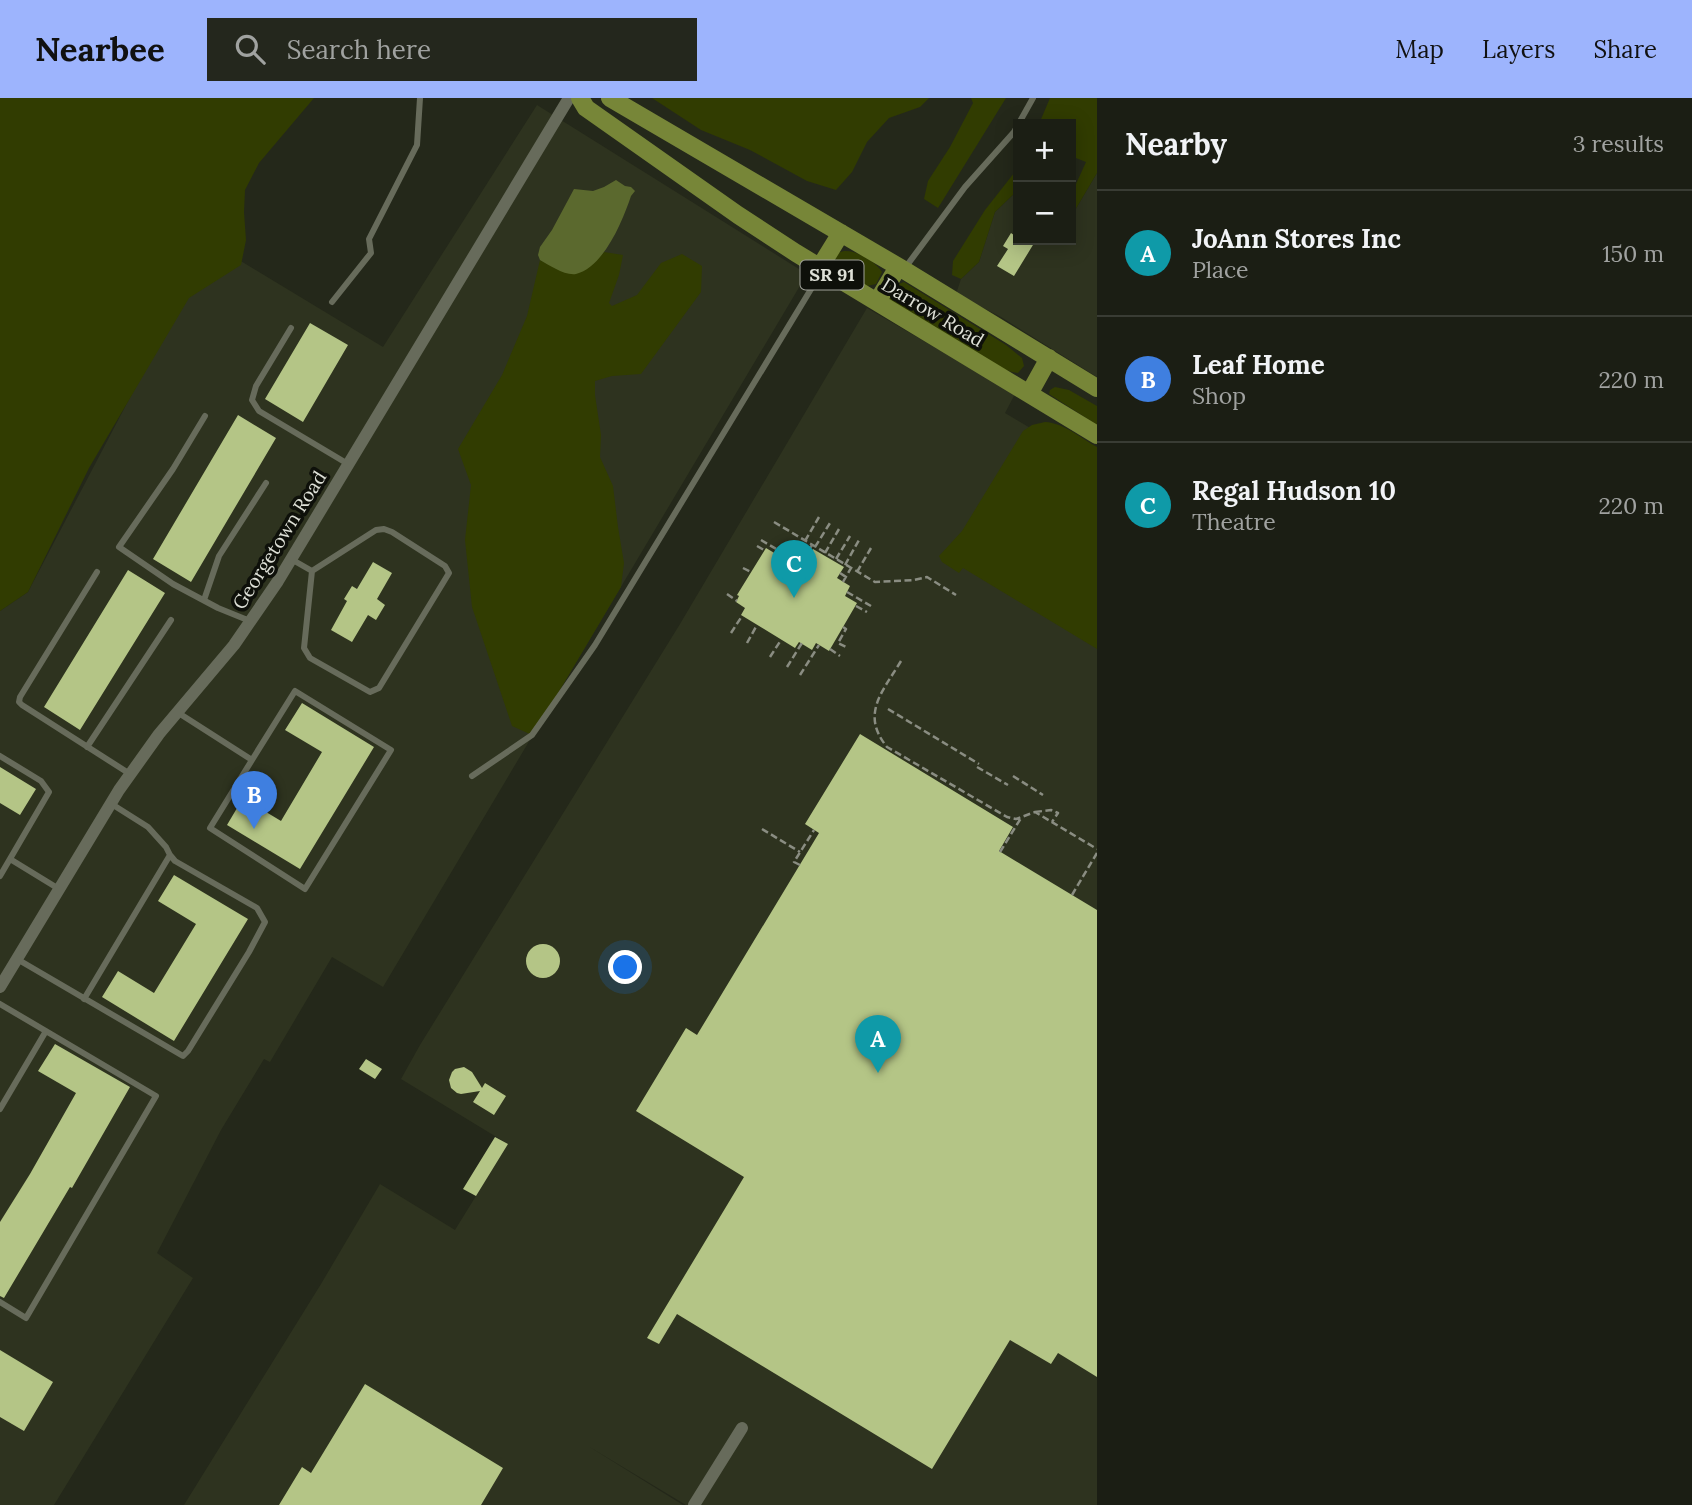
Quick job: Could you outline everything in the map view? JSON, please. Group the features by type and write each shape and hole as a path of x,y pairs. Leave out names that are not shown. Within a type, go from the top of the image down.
{"main road":[{"name":"Darrow Road","path":"580,98 586,108 737,215 1097,435"},
{"name":"Darrow Road","path":"610,98 901,268 1097,387"},
{"path":"821,268 841,233"},
{"path":"877,302 901,268"},
{"path":"1028,394 1049,358"}],"street":[{"name":"Georgetown Road","path":"0,987 110,803 177,712 251,622 569,98"},
{"path":"694,1505 742,1428"}],"lane":[{"path":"332,303 370,253 369,239 417,145 420,98"},
{"path":"901,268 965,187 1014,132 1033,98"},
{"path":"472,775 532,734 595,645 821,268"},
{"path":"291,328 256,386 252,400 258,411 348,464"},
{"path":"205,416 173,469 118,547 173,584 251,622"},
{"path":"204,600 219,556 266,483"},
{"path":"384,529 445,566 449,573 379,688 370,692 310,658 303,648 312,571 376,530 384,529"},
{"path":"291,559 312,571"},
{"path":"97,572 19,702 130,774"},
{"path":"87,747 171,620"},
{"path":"295,691 391,750 305,888 210,828 252,760 295,691"},
{"path":"177,712 252,760"},
{"path":"0,756 41,781 49,792 0,876"},
{"path":"17,959 183,1056 249,951 265,922 257,908 175,861 148,827 110,803"},
{"path":"84,999 170,855"},
{"path":"10,859 59,889"},
{"path":"0,1004 156,1096 26,1318 0,1302"},
{"path":"0,1109 46,1031"}],"path":[{"path":"805,541 819,517"},
{"path":"774,522 875,582 927,577 956,595"},
{"path":"803,559 830,523"},
{"path":"825,553 839,529"},
{"path":"836,559 850,536"},
{"path":"761,540 783,553"},
{"path":"845,565 859,540"},
{"path":"757,546 764,550"},
{"path":"857,572 871,548"},
{"path":"743,568 751,572"},
{"path":"843,582 851,568"},
{"path":"840,573 846,577"},
{"path":"847,592 871,606"},
{"path":"727,594 737,601"},
{"path":"856,606 867,612"},
{"path":"731,633 742,615"},
{"path":"747,643 757,625"},
{"path":"843,627 846,629 838,643 846,647"},
{"path":"770,657 781,640"},
{"path":"787,667 802,643"},
{"path":"800,676 819,645"},
{"path":"830,649 841,656"},
{"path":"901,661 876,702 873,713 880,738 887,747 1007,817 1021,817 1051,810 1058,813 1052,822"},
{"path":"888,709 1007,785"},
{"path":"1013,776 1043,795"},
{"path":"1035,812 1097,851 1072,895"},
{"path":"1000,852 1021,817"},
{"path":"762,829 800,852"},
{"path":"800,865 794,862 814,830"}],"shaded area":[{"path":"0,98 314,98 259,163 245,190 246,240 241,265 189,298 89,468 28,592 0,611"},
{"path":"652,98 929,98 920,107 889,118 867,142 852,172 836,190 807,181 750,150 701,130"},
{"path":"971,98 1006,98 938,208 924,199 928,181 973,103"},
{"path":"1050,98 1097,98 1097,173 1076,209 1076,184 1086,162 1076,158 1076,119 1041,119"},
{"path":"537,105 807,274 383,987 332,957 270,1062 264,1059 221,1130 157,1253 193,1278 54,1505 0,1505 0,611 28,592 211,243 383,347"},
{"path":"1097,173 1097,377 1001,317 956,294 961,279 979,262 995,212 1013,195 1013,245 1076,245 1076,209"},
{"path":"1013,174 1013,195 995,212 979,262 961,279 952,275 953,261 985,210"},
{"path":"616,180 635,191 604,253 586,270 576,274 557,270 540,260 540,247 574,189 593,191"},
{"path":"844,251 859,254 879,268 882,272 876,284 867,286 839,269 835,263 837,253"},
{"path":"604,252 623,255 609,303 612,306 637,295 661,263 682,254 702,266 701,292 641,374 612,376 595,381 601,435 600,457 613,486 624,563 621,587 532,735 512,726 472,607 465,540 471,485 458,449 502,375 527,316 540,260 567,272 574,272 588,267"},
{"path":"904,282 1006,345 1022,358 1024,366 1018,373 997,367 891,302 889,297 893,286"},
{"path":"867,308 1015,394 1005,413 1097,468 1097,1505 686,1505 588,1446 683,1505 184,1505 380,1184 455,1230 508,1144 401,1079 680,624"},
{"path":"1055,387 1069,390 1097,406 1097,425 1049,394"},
{"path":"1045,422 1066,428 1097,447 1097,649 963,568 959,573 942,562 939,556 962,531 1023,431 1032,425"}],"building":[{"path":"1011,233 1013,245 1033,245 1014,276 997,266 1008,249 1003,246"},
{"path":"310,323 348,345 303,422 265,399"},
{"path":"238,415 276,438 191,582 153,559"},
{"path":"766,548 781,557 785,549 806,561 813,549 844,567 837,578 850,586 845,596 857,603 829,651 816,643 812,650 799,642 795,648 741,615 745,608 736,602 739,596 737,595"},
{"path":"373,562 392,573 377,599 385,605 376,620 368,615 352,642 331,630 352,586 357,589"},
{"path":"128,570 165,593 80,730 44,707"},
{"path":"302,703 374,747 300,869 227,825 243,798 281,821 322,752 285,730"},
{"path":"860,734 1013,827 999,851 1097,910 1097,1377 1058,1353 1051,1364 1010,1340 932,1469 677,1314 659,1344 647,1338 744,1177 636,1111 686,1028 697,1035 819,833 805,824"},
{"path":"0,767 36,789 20,815 0,803"},
{"path":"174,875 248,919 174,1041 102,997 118,971 154,993 196,924 158,901"},
{"path":"543,944 555,949 560,961 555,973 543,978 531,973 526,961 531,949"},
{"path":"55,1044 130,1087 4,1298 0,1296 0,1222 76,1093 38,1071"},
{"path":"366,1059 382,1069 375,1079 359,1069"},
{"path":"464,1067 472,1072 482,1088 485,1083 506,1096 494,1115 473,1102 480,1091 461,1094 451,1088 449,1080 452,1072"},
{"path":"495,1137 508,1144 476,1196 463,1189"},
{"path":"0,1350 53,1382 24,1431 0,1417"},
{"path":"365,1384 503,1468 481,1505 279,1505 302,1467 311,1473"}],"place":[{"name":"Regal Hudson 10","path":"794,598"},
{"name":"Leaf Home","path":"254,829"},
{"name":"JoAnn Stores Inc","path":"878,1073"}]}
